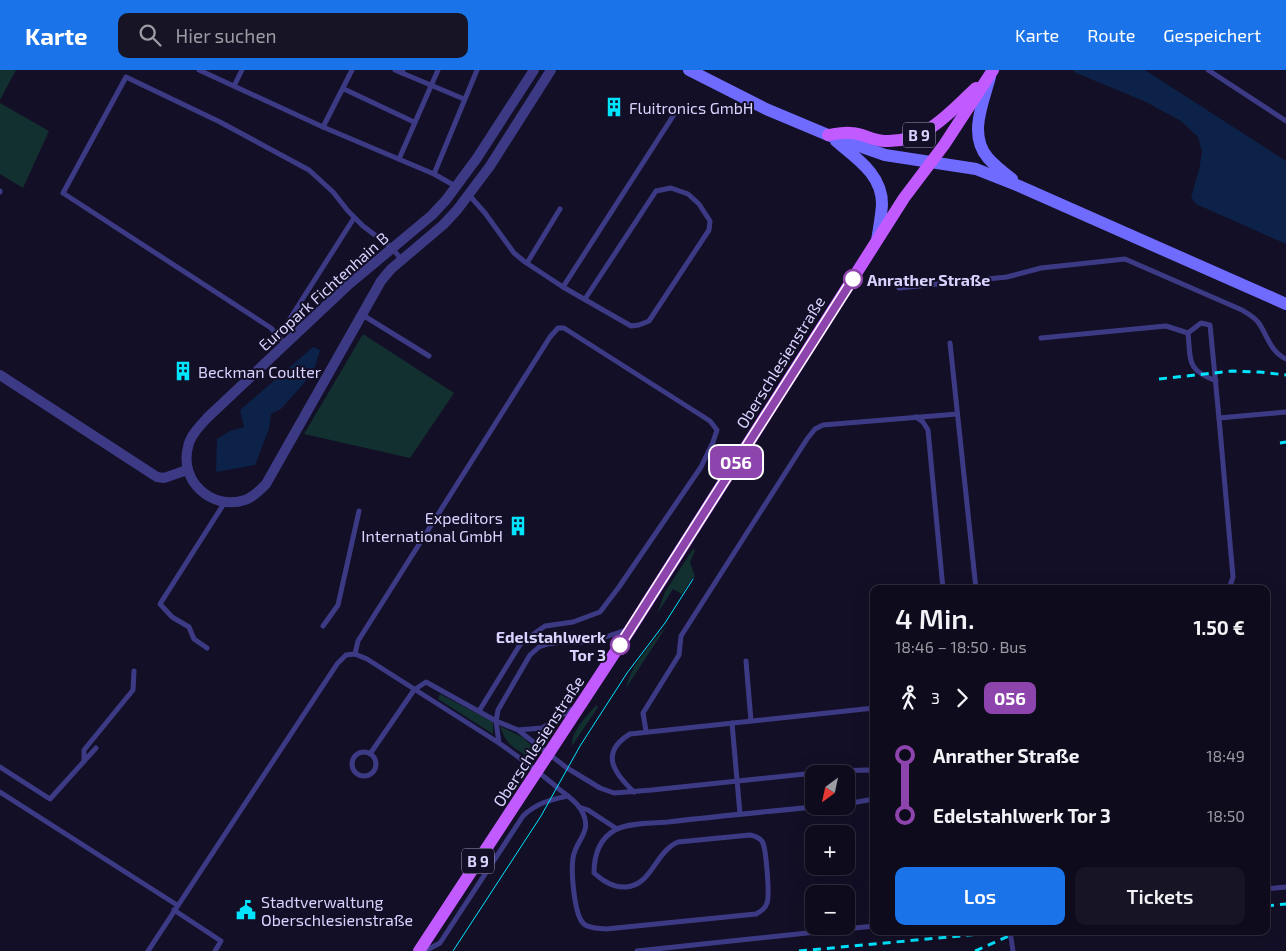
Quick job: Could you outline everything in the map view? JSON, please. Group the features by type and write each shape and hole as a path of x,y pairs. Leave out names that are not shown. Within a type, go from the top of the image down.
{"main road":[{"path":"689,70 766,109 828,135 885,155 976,169 1019,186 1286,304"},
{"path":"992,72 978,125 980,147 988,158 1019,186"},
{"name":"B 9","path":"828,135 852,133 885,141 906,139 920,134 937,124 992,72"},
{"name":"Oberschlesienstraße","path":"419,951 631,628 904,198 944,145 992,72"},
{"path":"828,135 863,164 873,175 878,185 882,204 877,240"}],"street":[{"name":"Europark Fichtenhain B","path":"187,470 188,446 193,434 207,418 347,286 432,215 458,187 534,70"},
{"name":"Europark Fichtenhain B","path":"226,502 246,500 257,494 266,484 381,281 401,259 443,225 470,195 551,70"},
{"path":"458,187 470,195"},
{"path":"0,375 157,477 164,478 187,470 194,484 201,491 212,498 226,502"}],"lane":[{"path":"199,70 323,127 434,174 458,187"},
{"path":"234,86 242,70"},
{"path":"323,127 352,70"},
{"path":"394,70 464,99"},
{"path":"399,159 438,70"},
{"path":"434,174 477,70"},
{"path":"1208,70 1286,121"},
{"path":"285,344 271,328 63,193 126,77 220,122 309,170 333,192 354,218 392,248 401,259"},
{"path":"344,89 414,122"},
{"path":"563,287 674,113"},
{"path":"470,195 514,253 527,264 563,287 630,326 649,321 709,230 710,221 699,204 688,194 671,188 656,191 585,299"},
{"path":"527,264 560,209"},
{"path":"284,328 354,218"},
{"path":"900,288 1007,277 1041,268 1125,259 1242,310 1257,321 1267,341 1280,356 1286,359"},
{"path":"361,314 429,356"},
{"path":"1188,333 1201,323 1210,325 1234,577 1231,585"},
{"path":"1041,338 1166,326 1188,333"},
{"path":"355,654 358,641 539,354 558,328 564,328 710,421 717,430 714,442 701,467 600,612 573,622 545,626 521,643 479,711"},
{"path":"1188,333 1191,364 1199,374 1216,381"},
{"path":"950,343 976,585"},
{"path":"1219,418 1286,412"},
{"path":"646,731 643,713 679,655 681,636 815,428 823,425 957,414"},
{"path":"916,417 923,422 928,430 943,585"},
{"path":"208,648 194,639 189,627 172,617 160,604 226,502"},
{"path":"323,626 338,606 359,511"},
{"path":"499,743 496,721 502,701 530,655 540,647 548,644 591,642 631,628"},
{"path":"148,951 337,664 346,655 355,654 367,659 499,743 537,771 579,807 585,820 585,834 573,855 572,867 577,911 585,925 593,928 606,929 756,914 764,909 768,902 763,843 757,837 750,835 678,842 669,846 660,856 644,880 635,886 620,887 603,882 594,873 594,860 599,847 608,834 617,829 805,808"},
{"path":"746,661 751,720"},
{"path":"84,762 84,750 133,690 134,671"},
{"path":"370,754 414,690 426,682 496,721 518,730 567,768 600,788 614,793 833,772 870,770"},
{"path":"518,730 542,728 583,702"},
{"path":"634,792 618,777 614,769 612,757 616,746 630,734 870,708"},
{"path":"732,723 740,814"},
{"path":"0,767 50,799 96,748"},
{"path":"359,754 370,754 375,763 373,772 366,776 361,776 355,772 352,765 354,757 359,754"},
{"path":"0,792 176,908 221,942 215,951"},
{"path":"425,951 440,943 523,816 540,803 568,796"},
{"path":"855,802 870,800"},
{"path":"579,807 588,810 617,829"},
{"path":"1270,889 1286,887"},
{"path":"636,951 870,926"},
{"path":"1010,935 1012,951"}],"green space":[{"path":"0,70 16,70 0,100"},
{"path":"0,103 49,131 23,188 0,174"},
{"path":"363,334 454,393 410,458 304,434"},
{"path":"693,549 695,551 690,562 695,577 692,578 682,594 673,589 657,614 665,592"},
{"path":"668,624 626,688 637,662"},
{"path":"440,694 493,722 493,734 438,699"},
{"path":"596,705 598,707 572,746 572,740 577,729"},
{"path":"500,726 524,738 536,751 534,755 530,757 511,745"}],"water":[{"path":"1073,70 1145,70 1286,161 1286,244 1196,204 1191,197 1202,152 1198,137 1181,121 1144,101 1076,73"},
{"path":"313,347 320,350 313,373 281,409 271,414 269,429 255,465 216,472 217,439 230,431 244,427 240,410"}],"tram line":[{"path":"453,951 541,816 580,746 627,673 665,623 693,579"}],"railway":[{"path":"1159,379 1232,371 1286,375"},
{"path":"1280,443 1286,442"},
{"path":"1270,906 1286,904"},
{"path":"799,951 970,935"},
{"path":"975,951 1011,935"}],"bus line":[{"name":"056","path":"620,645 853,279"}],"place":[{"name":"Fluitronics GmbH","path":"614,107"},
{"name":"Anrather Straße","path":"853,279"},
{"name":"Beckman Coulter","path":"183,371"},
{"name":"Expeditors International GmbH","path":"518,526"},
{"name":"Edelstahlwerk Tor 3","path":"620,645"},
{"name":"Stadtverwaltung Oberschlesienstraße","path":"246,910"}]}
